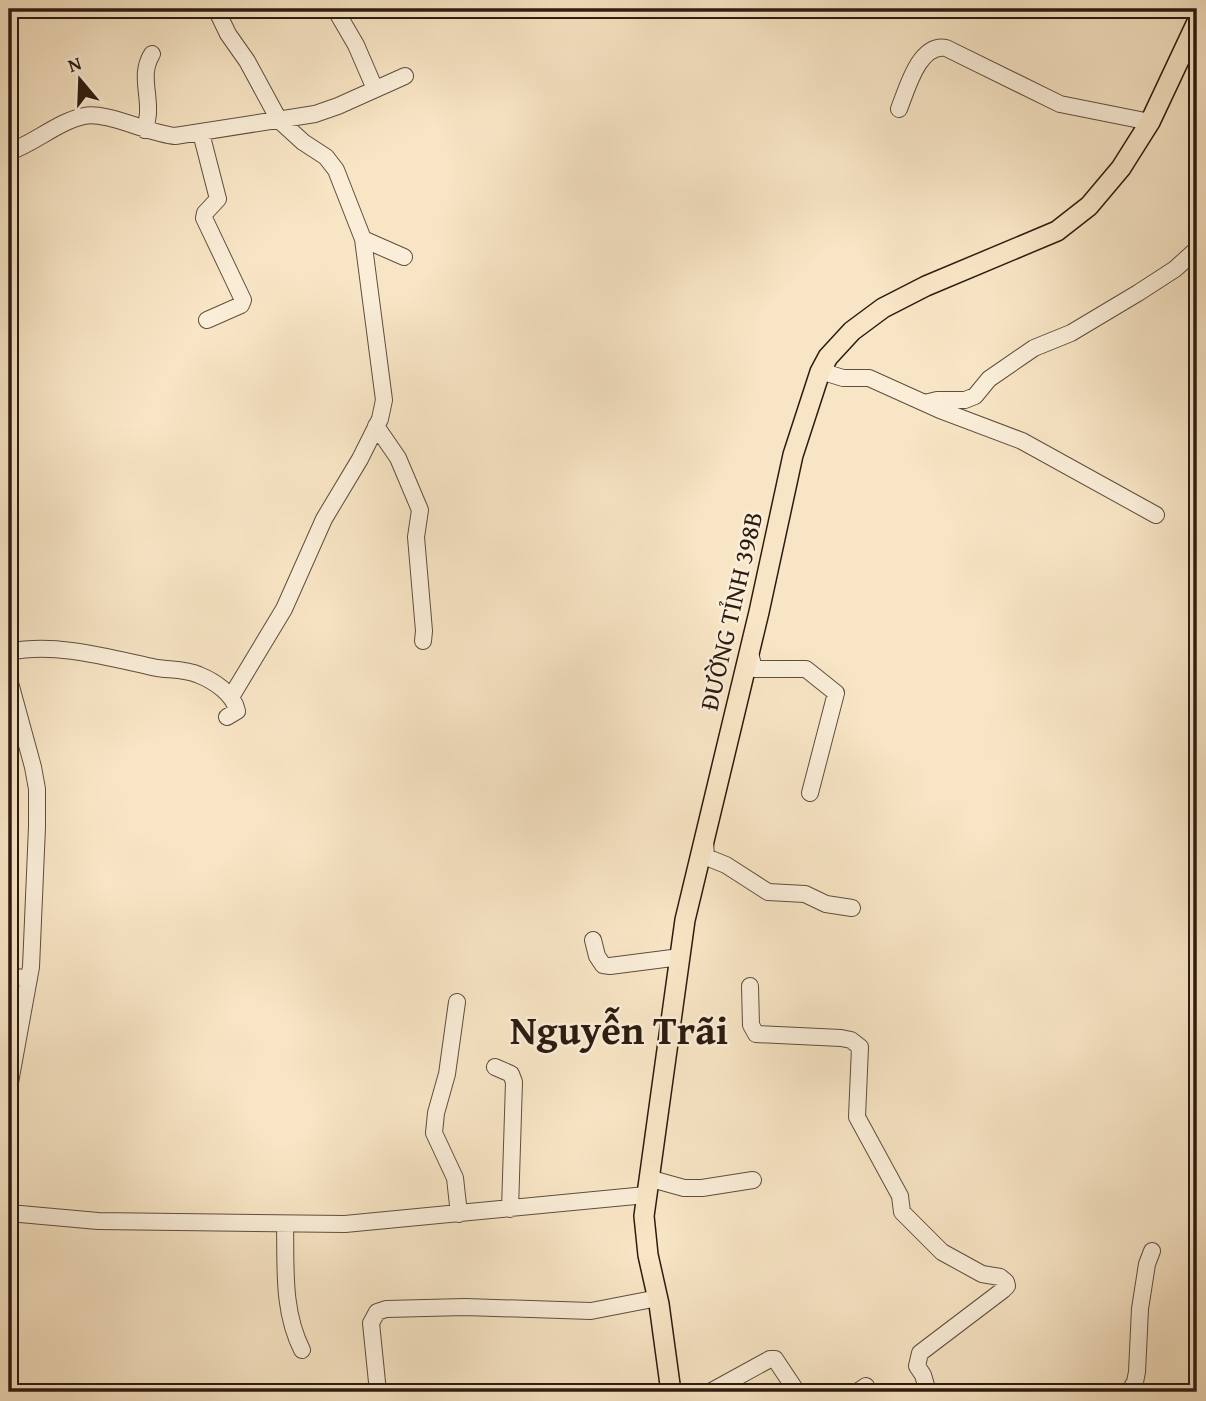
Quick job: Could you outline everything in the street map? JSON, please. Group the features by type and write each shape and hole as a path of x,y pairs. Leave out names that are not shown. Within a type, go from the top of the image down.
{"main road":[{"name":"ĐƯỜNG TỈNH 398B","path":"671,1392 644,1216 685,920 750,653 793,455 823,366 828,356 852,331 883,308 926,286 1057,231 1089,205 1121,168 1150,122 1197,22"}],"street":[{"path":"216,9 279,120 332,163 363,239 384,400 383,412 324,519 284,609 230,697"},
{"path":"335,9 356,46 375,89"},
{"path":"899,109 917,67 932,49 938,47 946,48 1060,104 1150,122"},
{"path":"145,130 148,113 146,68 152,54"},
{"path":"9,152 83,116 100,117 175,136 201,133 315,114 405,76"},
{"path":"201,133 218,199 205,213 204,218 243,300 241,305 207,320"},
{"path":"363,239 404,257"},
{"path":"925,403 965,400 975,396 989,379 1034,348 1071,333 1138,293 1175,270 1197,249"},
{"path":"823,366 830,374 844,378 869,378 1022,441 1156,515"},
{"path":"376,426 389,442 403,468 420,510 416,537 423,641"},
{"path":"9,652 50,650 120,658 180,670 206,678 230,697 237,711 227,717"},
{"path":"750,653 754,668 806,669 836,693 810,793"},
{"path":"9,679 37,789 36,882 29,979 9,1088"},
{"path":"705,841 706,857 726,865 768,892 805,894 826,904 852,908"},
{"path":"593,940 597,956 603,965 680,957"},
{"path":"9,976 29,979"},
{"path":"750,986 751,1025 756,1034 841,1038 851,1040 860,1047 858,1117 900,1196 902,1212 942,1252 982,1274 1000,1277 1006,1282 1007,1286 1003,1290 919,1353 917,1366 928,1392"},
{"path":"457,1002 447,1074 436,1113 434,1133 455,1178 459,1214"},
{"path":"495,1067 511,1074 514,1082 510,1209"},
{"path":"9,1213 90,1220 345,1224 510,1209 647,1186 702,1188 753,1181"},
{"path":"285,1224 288,1308 294,1335 302,1350"},
{"path":"1129,1392 1137,1372 1140,1309 1147,1264 1152,1251"},
{"path":"378,1392 371,1323 377,1312 386,1309 465,1307 591,1311 658,1298"},
{"path":"710,1392 769,1359 775,1359 781,1365 797,1392"}],"district":[{"name":"Nguyễn Trãi","path":"619,1030"}]}
